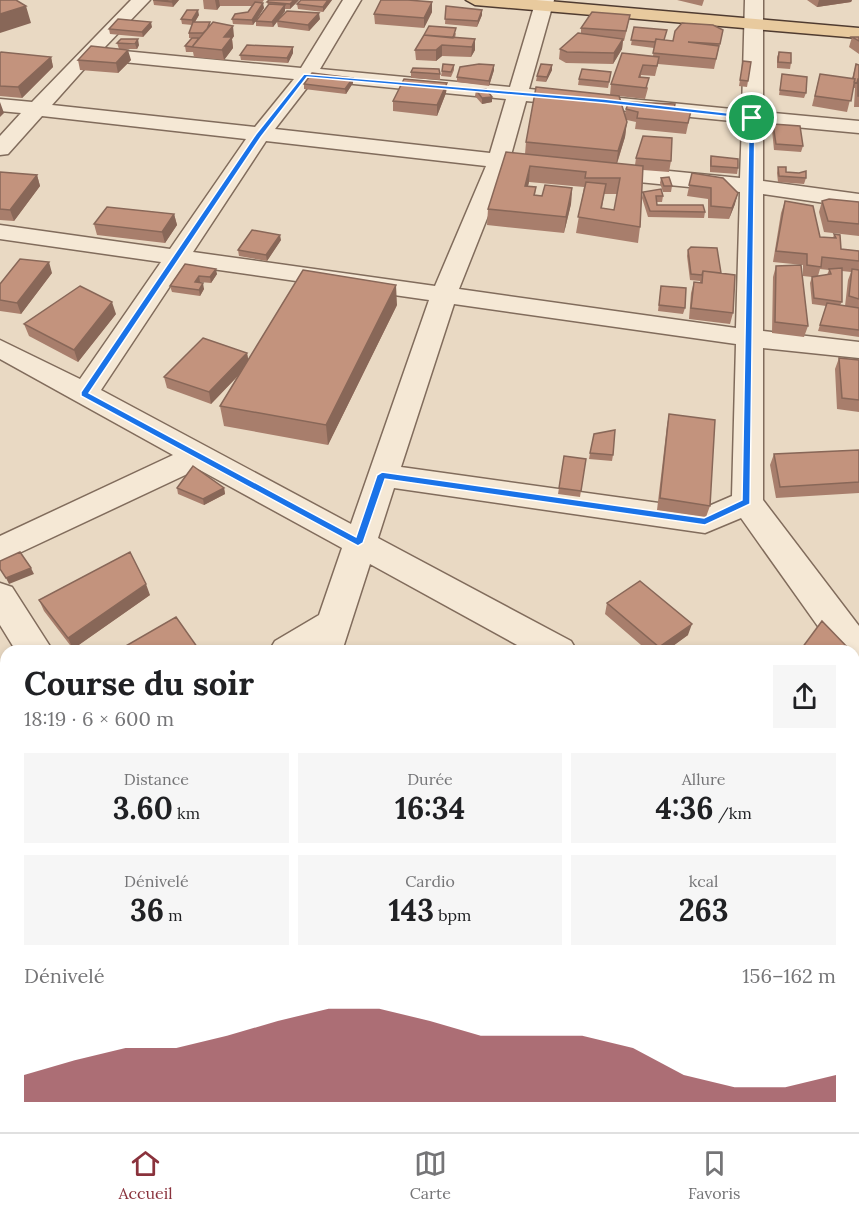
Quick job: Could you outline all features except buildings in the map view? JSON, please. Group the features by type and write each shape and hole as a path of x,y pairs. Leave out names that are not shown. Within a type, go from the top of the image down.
{"main road":[{"path":"475,0 754,12 859,33"}],"street":[{"path":"0,149 88,52 141,0"},
{"path":"84,394 259,136 306,76 352,0"},
{"path":"306,645 329,638 358,543 444,294 498,162 544,3"},
{"path":"754,12 747,502 829,615 855,645"},
{"path":"88,52 306,76 859,127"},
{"path":"0,105 498,162 752,186 859,201"},
{"path":"0,232 749,338 859,350"},
{"path":"5,356 84,394 548,645"},
{"path":"0,550 198,456"},
{"path":"382,475 705,521 747,502"},
{"path":"0,596 31,645"}],"route":[{"path":"306,76 604,101 752,118 747,502 705,521 382,475 358,543 84,394 259,136 306,76"}]}
